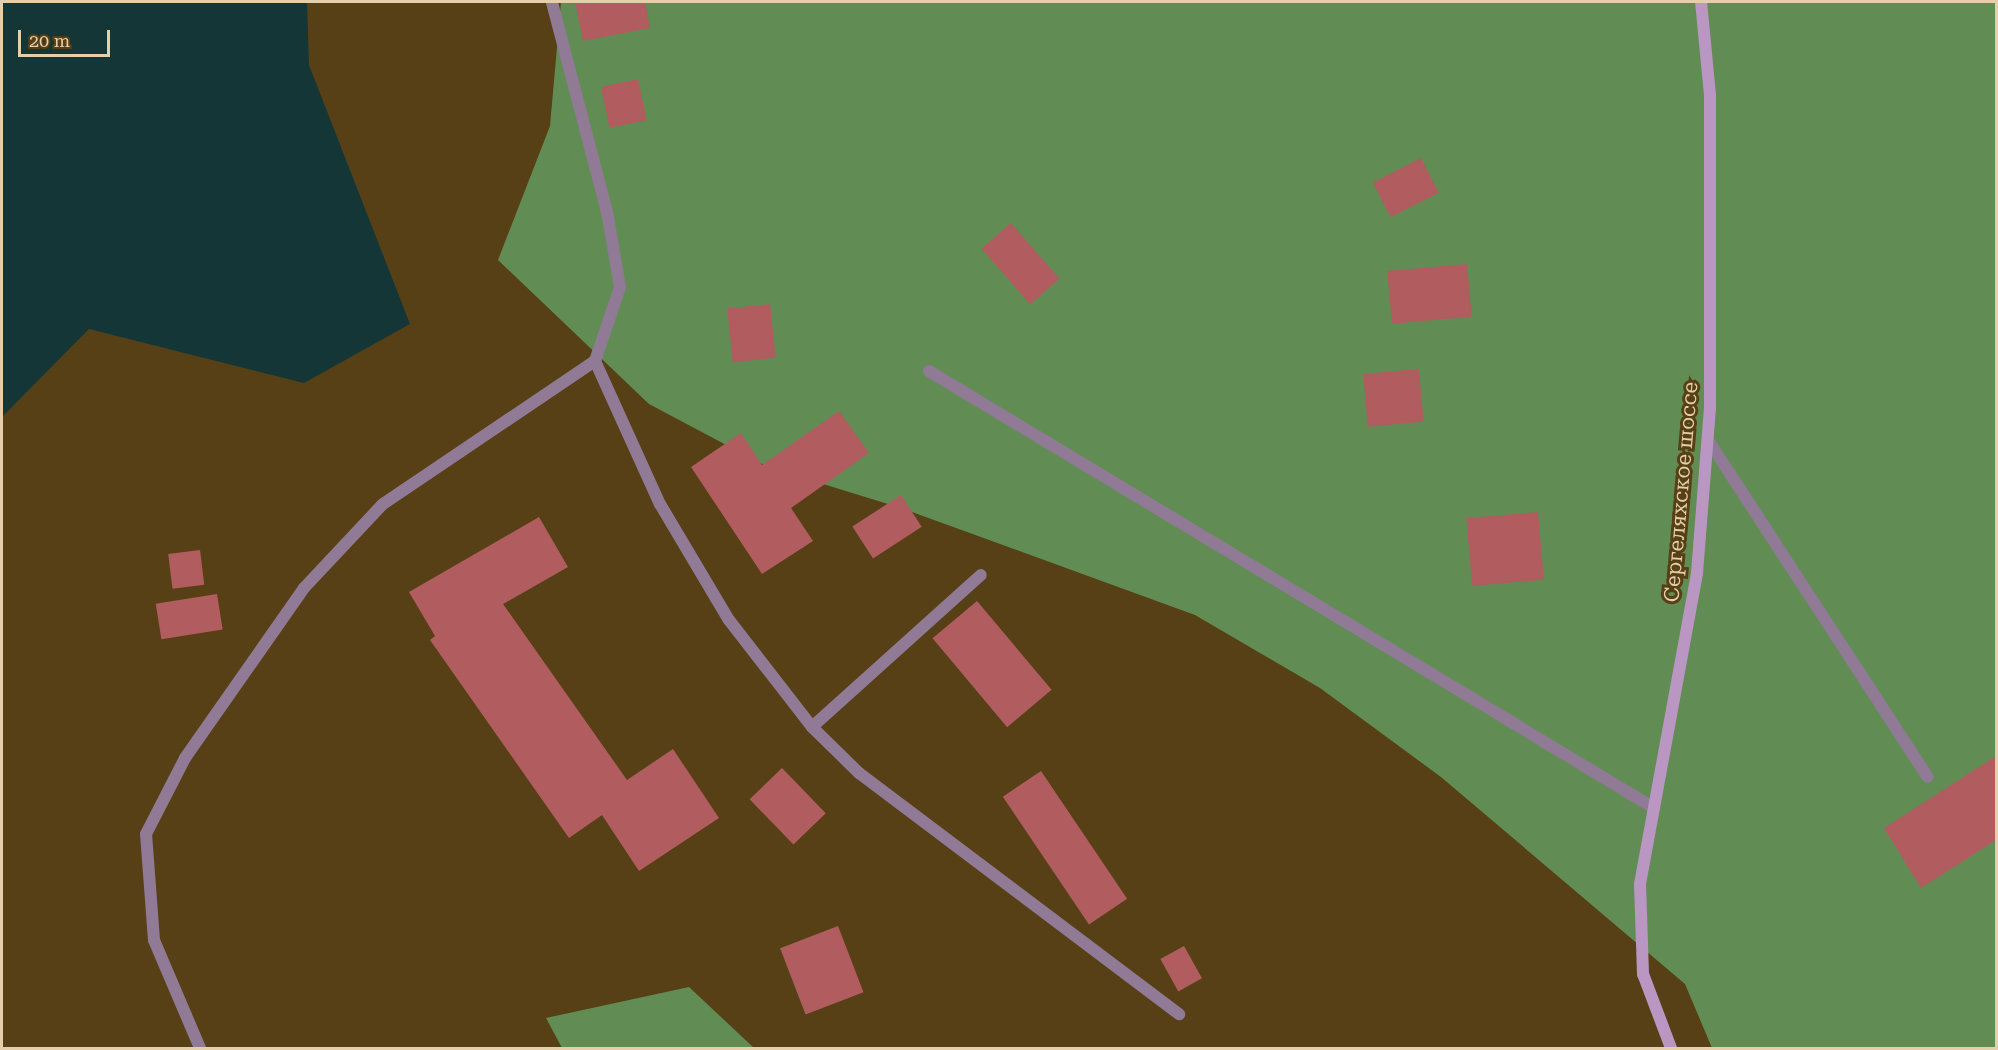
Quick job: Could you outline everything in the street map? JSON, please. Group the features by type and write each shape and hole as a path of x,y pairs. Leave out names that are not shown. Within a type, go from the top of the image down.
{"main road":[{"name":"Сергеляхское шоссе","path":"1671,1048 1643,974 1640,884 1698,573 1708,440 1710,95 1701,2"}],"street":[{"path":"200,1048 154,940 146,834 185,758 304,588 383,504 595,361 620,286 607,212 552,2"},
{"path":"595,361 660,504 729,620 812,727 859,773 1179,1014"},
{"path":"929,371 1654,808"},
{"path":"1708,440 1928,777"},
{"path":"812,727 981,574"}],"green space":[{"path":"561,2 1996,2 1996,1048 1712,1048 1685,984 1441,777 1320,688 1195,615 901,508 768,467 649,404 498,260 550,126"},
{"path":"689,987 754,1048 562,1048 546,1018"}],"water":[{"path":"2,2 307,2 309,65 410,324 304,383 89,329 2,417"}],"building":[{"path":"575,2 645,2 650,28 583,41"},
{"path":"638,79 647,120 610,128 601,87"},
{"path":"1421,158 1439,193 1391,217 1373,183"},
{"path":"1011,223 1060,279 1030,304 982,249"},
{"path":"1467,264 1472,317 1392,324 1387,271"},
{"path":"770,304 776,358 733,362 727,308"},
{"path":"1419,369 1424,422 1368,427 1363,374"},
{"path":"839,411 869,453 791,508 813,541 762,574 691,467 741,433 762,465"},
{"path":"901,495 922,527 873,558 852,527"},
{"path":"1538,512 1544,580 1472,586 1466,518"},
{"path":"539,517 568,567 503,604 627,780 673,749 719,818 639,871 602,815 569,838 430,640 435,636 409,592"},
{"path":"200,550 204,585 173,589 168,554"},
{"path":"217,594 223,630 161,639 156,604"},
{"path":"977,601 1052,690 1007,727 933,638"},
{"path":"1996,756 1996,840 1921,888 1884,828"},
{"path":"782,768 826,813 793,845 750,799"},
{"path":"1041,771 1127,899 1089,924 1003,797"},
{"path":"838,926 863,992 806,1015 780,948"},
{"path":"1184,946 1202,978 1178,991 1160,959"}]}
